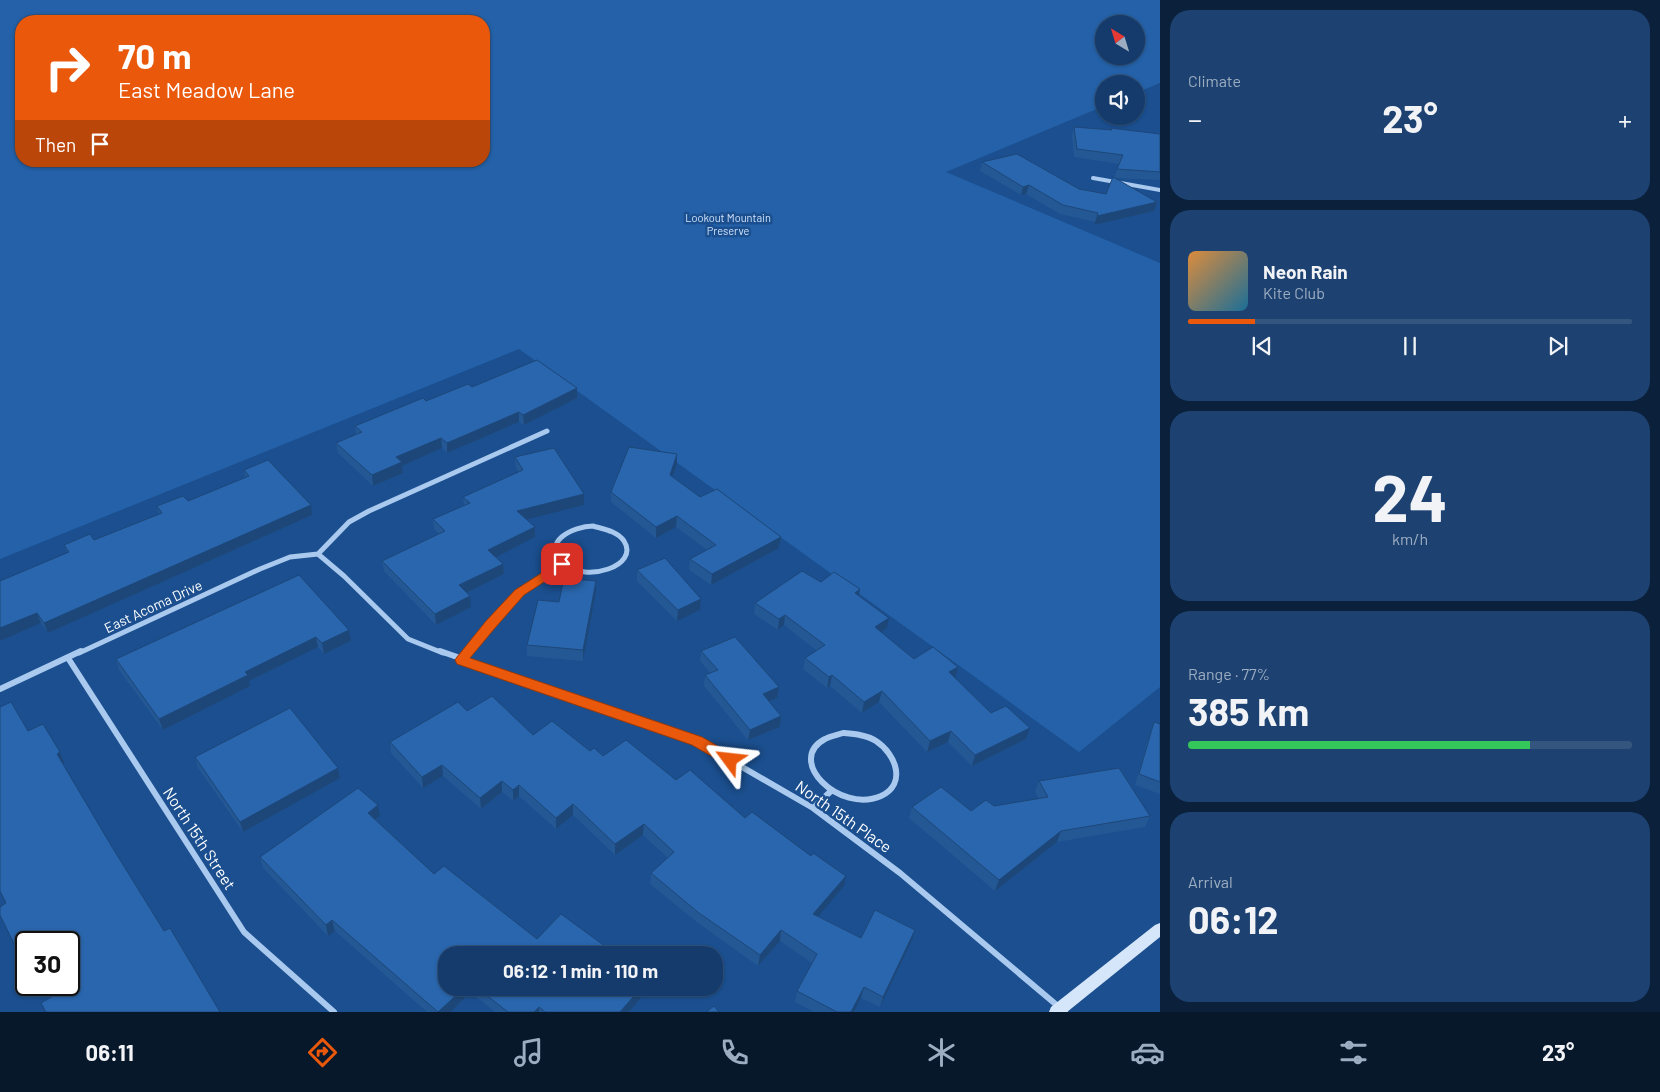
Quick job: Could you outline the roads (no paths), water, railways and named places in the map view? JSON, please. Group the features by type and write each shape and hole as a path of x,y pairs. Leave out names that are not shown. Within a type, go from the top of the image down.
{"street":[{"path":"1093,178 1160,190"},
{"path":"318,554 349,522 369,511 547,431"},
{"path":"581,527 607,528 623,539 627,548 625,557 619,564 602,572 582,572 562,564 555,549 558,539 565,533 581,527"},
{"name":"East Acoma Drive","path":"0,689 260,569 290,558 318,554"},
{"name":"North 15th Place","path":"318,554 344,576 384,618 408,638 462,660 697,741 813,808 900,873 1060,1011"},
{"path":"462,660 490,624 519,592 562,564"},
{"name":"North 15th Street","path":"68,658 244,932 334,1012"},
{"path":"844,733 858,734 875,740 894,757 898,772 895,784 888,793 866,801 853,800 830,792 818,782 812,773 810,760 815,746 824,739 844,733"},
{"path":"813,808 830,792"},
{"path":"1060,1011 1160,929"}],"park label":[{"name":"Lookout Mountain Preserve","path":"728,223"}]}
